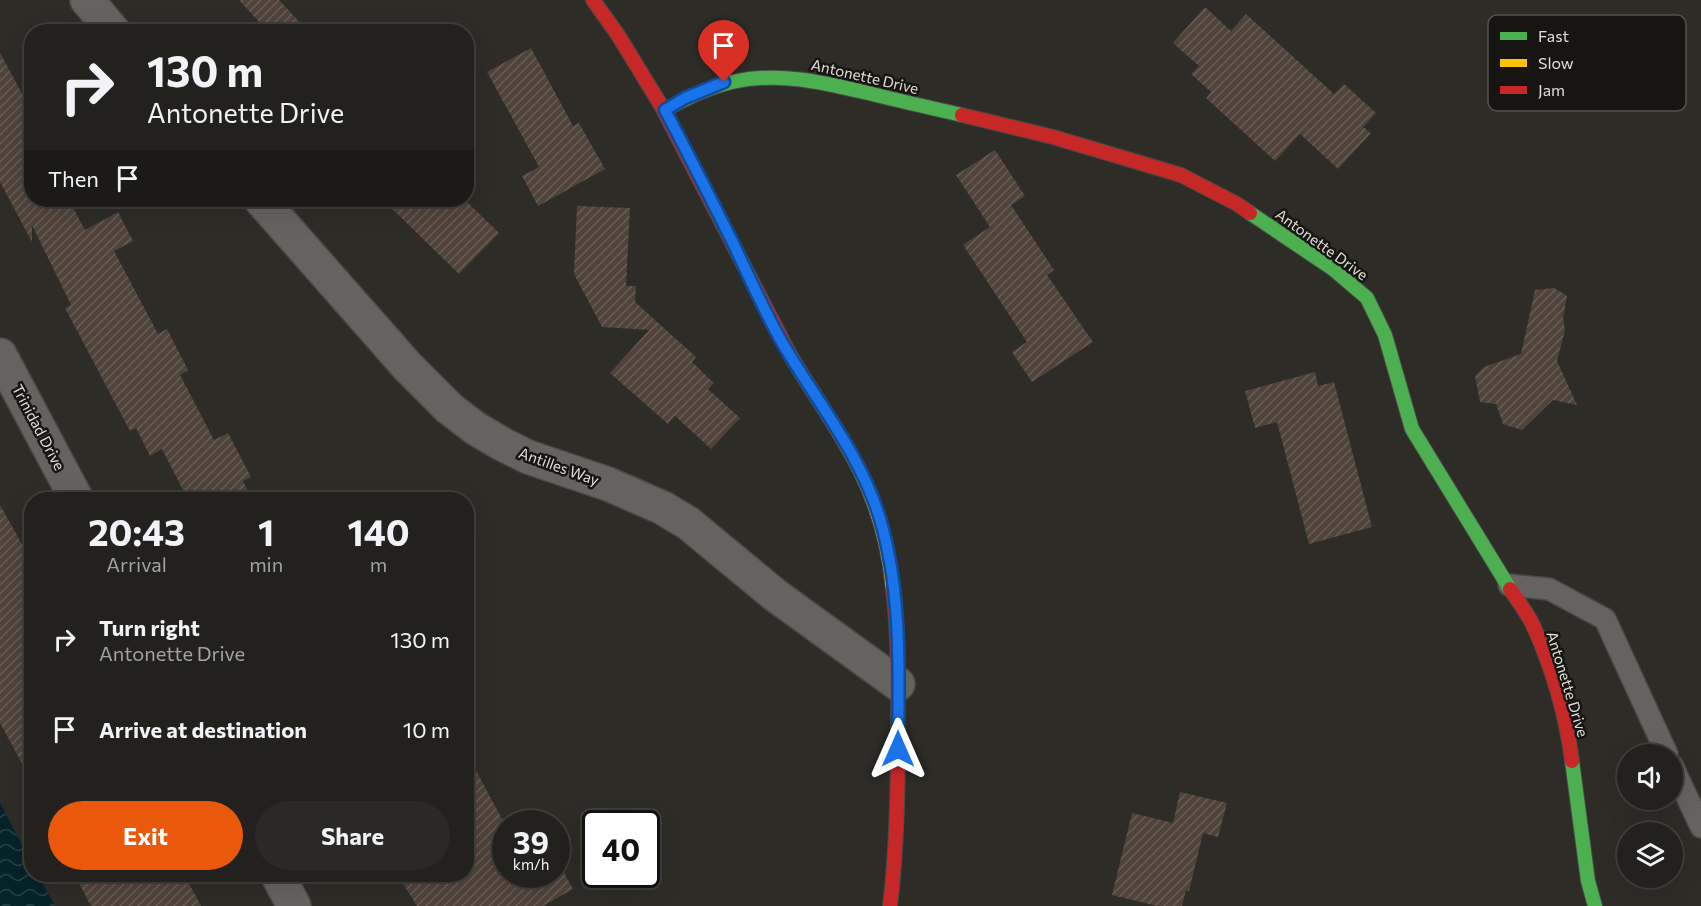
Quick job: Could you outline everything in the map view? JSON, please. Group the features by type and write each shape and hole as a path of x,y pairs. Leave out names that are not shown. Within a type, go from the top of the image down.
{"street":[{"path":"87,0 107,24"},
{"path":"593,0 643,73 665,110 708,191 778,334 867,484 880,520 889,559 895,612 898,684 898,806 890,906"},
{"name":"Antonette Drive","path":"665,110 685,98 724,82 769,76 817,81 1096,148 1180,175 1237,204 1334,269 1367,298 1384,335 1412,429 1533,624 1568,729 1588,881 1595,906"},
{"name":"Antilles Way","path":"267,207 408,367 449,408 466,421 502,444 528,457 635,494 663,508 688,524 776,595 898,684"},
{"name":"Trinidad Drive","path":"0,355 73,492"},
{"path":"281,882 294,906"}],"lane":[{"path":"1509,585 1549,589 1605,618 1662,744"},
{"path":"1683,789 1701,827"}],"water":[{"path":"0,803 24,849 24,882 42,882 55,906 0,906"}],"building":[{"path":"239,0 279,0 302,24 261,24"},
{"path":"1205,7 1231,31 1246,14 1334,94 1344,84 1376,113 1363,127 1371,133 1338,169 1300,134 1275,161 1206,98 1211,92 1191,74 1199,66 1173,43"},
{"path":"531,48 573,126 579,123 605,169 538,206 522,176 539,167 487,72"},
{"path":"0,53 24,97 24,207 73,207 85,230 118,212 133,241 114,251 158,334 167,329 188,370 180,375 214,440 228,433 251,477 243,481 248,492 184,492 162,449 150,456 136,428 130,431 65,308 71,305 32,225 32,242 0,182"},
{"path":"995,150 1025,196 1011,205 1054,270 1047,275 1093,342 1032,382 1012,352 1027,342 963,245 990,227 956,175"},
{"path":"577,206 630,208 626,286 636,286 635,302 696,357 692,362 714,383 708,389 740,418 711,449 675,416 668,424 610,373 649,330 602,327 574,274"},
{"path":"390,207 472,207 499,233 459,274"},
{"path":"1554,288 1567,296 1563,318 1565,330 1557,361 1577,405 1553,400 1522,430 1503,424 1496,404 1480,402 1475,376 1484,367 1521,354 1535,290"},
{"path":"1315,372 1318,386 1334,382 1372,527 1309,544 1277,422 1255,428 1245,391"},
{"path":"0,505 24,548 24,767 0,723"},
{"path":"474,767 497,810 492,810 492,888 570,888 570,884 573,889 543,906 417,906 402,882 474,882"},
{"path":"1180,792 1227,803 1218,837 1203,833 1189,891 1186,890 1182,906 1157,906 1112,895 1132,813 1173,823"},
{"path":"78,882 188,882 201,906 91,906"}],"traffic: fast":[{"path":"665,110 691,96 737,81 787,78 820,82 962,115"},
{"path":"1250,213 1333,269 1367,298 1385,335 1412,429 1510,589"},
{"path":"1572,761 1588,881 1595,906"}],"traffic: slow":[{"path":"789,353 845,442 867,487 882,529 893,589"}],"traffic: jam":[{"path":"593,0 618,35 662,107 789,353"},
{"path":"962,115 1053,137 1181,175 1250,213"},
{"path":"890,906 896,842 898,757 897,644 893,589"},
{"path":"1510,589 1533,625 1546,658 1562,709 1572,761"}],"route":[{"path":"724,82 703,89 665,110 708,191 778,334 859,468 874,503 889,559 895,612 898,749"}]}
